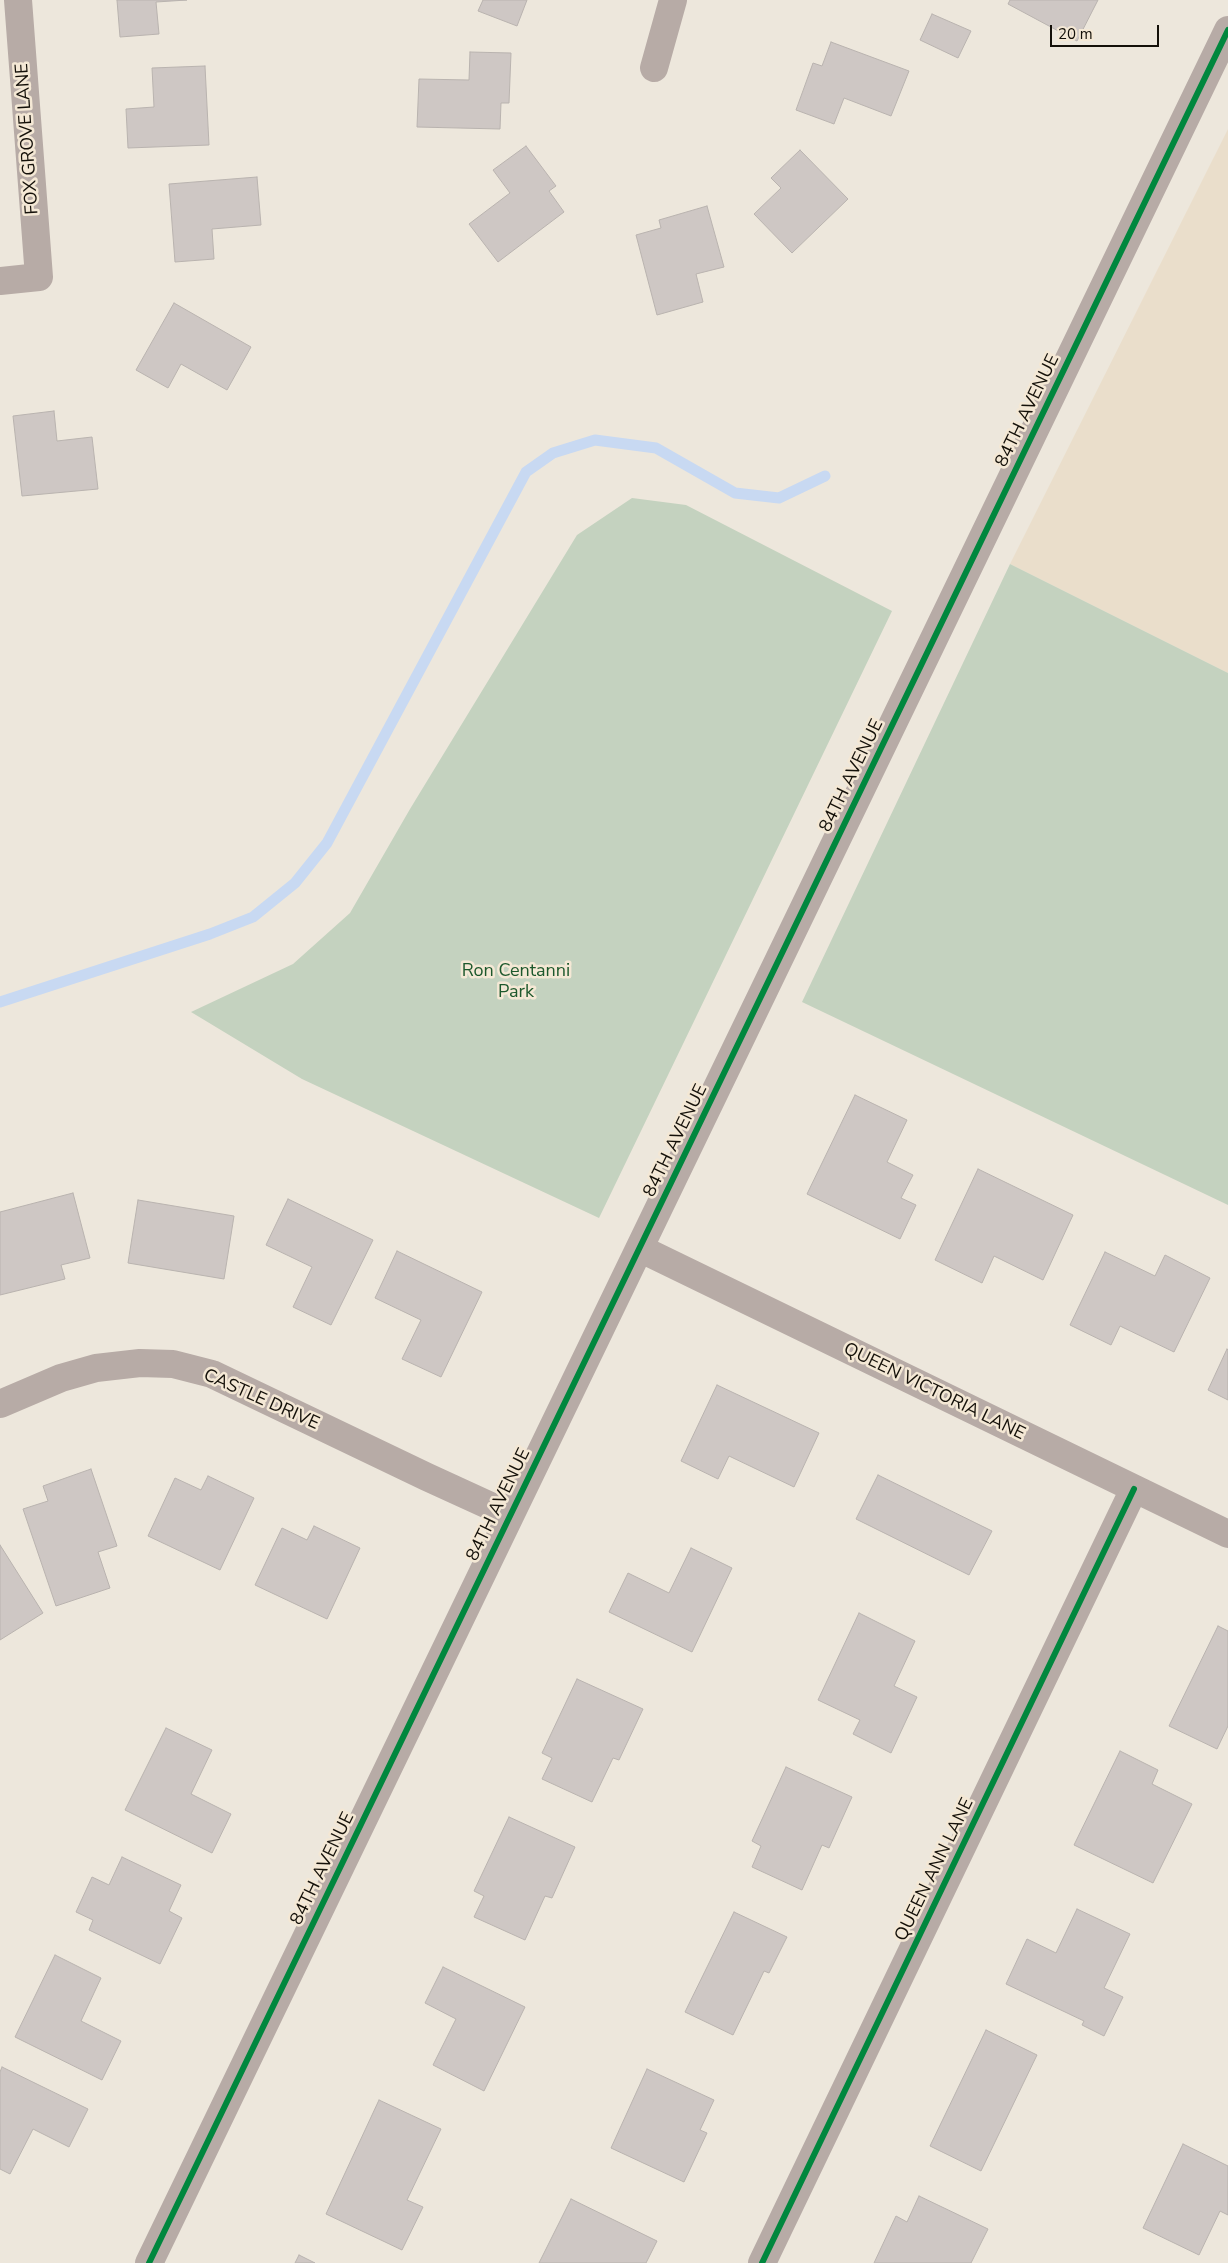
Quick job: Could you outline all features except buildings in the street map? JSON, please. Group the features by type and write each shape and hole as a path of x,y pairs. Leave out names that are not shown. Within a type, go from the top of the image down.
{"street":[{"name":"FOX GROVE LANE","path":"0,281 39,277 18,0"},
{"path":"654,68 672,0"},
{"name":"84TH AVENUE","path":"149,2263 510,1514 641,1249 1228,30"},
{"name":"QUEEN VICTORIA LANE","path":"641,1249 1228,1534"},
{"name":"CASTLE DRIVE","path":"0,1404 61,1378 96,1368 140,1363 173,1364 212,1374 427,1477 510,1514"},
{"name":"QUEEN ANN LANE","path":"762,2263 1134,1489"}],"shaded area":[{"path":"1228,129 1228,673 1010,564"}],"green space":[{"name":"Ron Centanni Park","path":"632,498 686,505 892,611 599,1218 302,1079 191,1012 293,964 350,913 410,809 577,535"},
{"path":"1010,564 1228,673 1228,1205 802,1002"}],"waterway":[{"path":"0,1002 210,934 253,917 295,883 327,843 526,472 553,453 595,440 656,448 735,493 779,498 825,476"}],"cycle path":[{"path":"149,2263 1228,30"},
{"path":"762,2263 1134,1489"}]}
